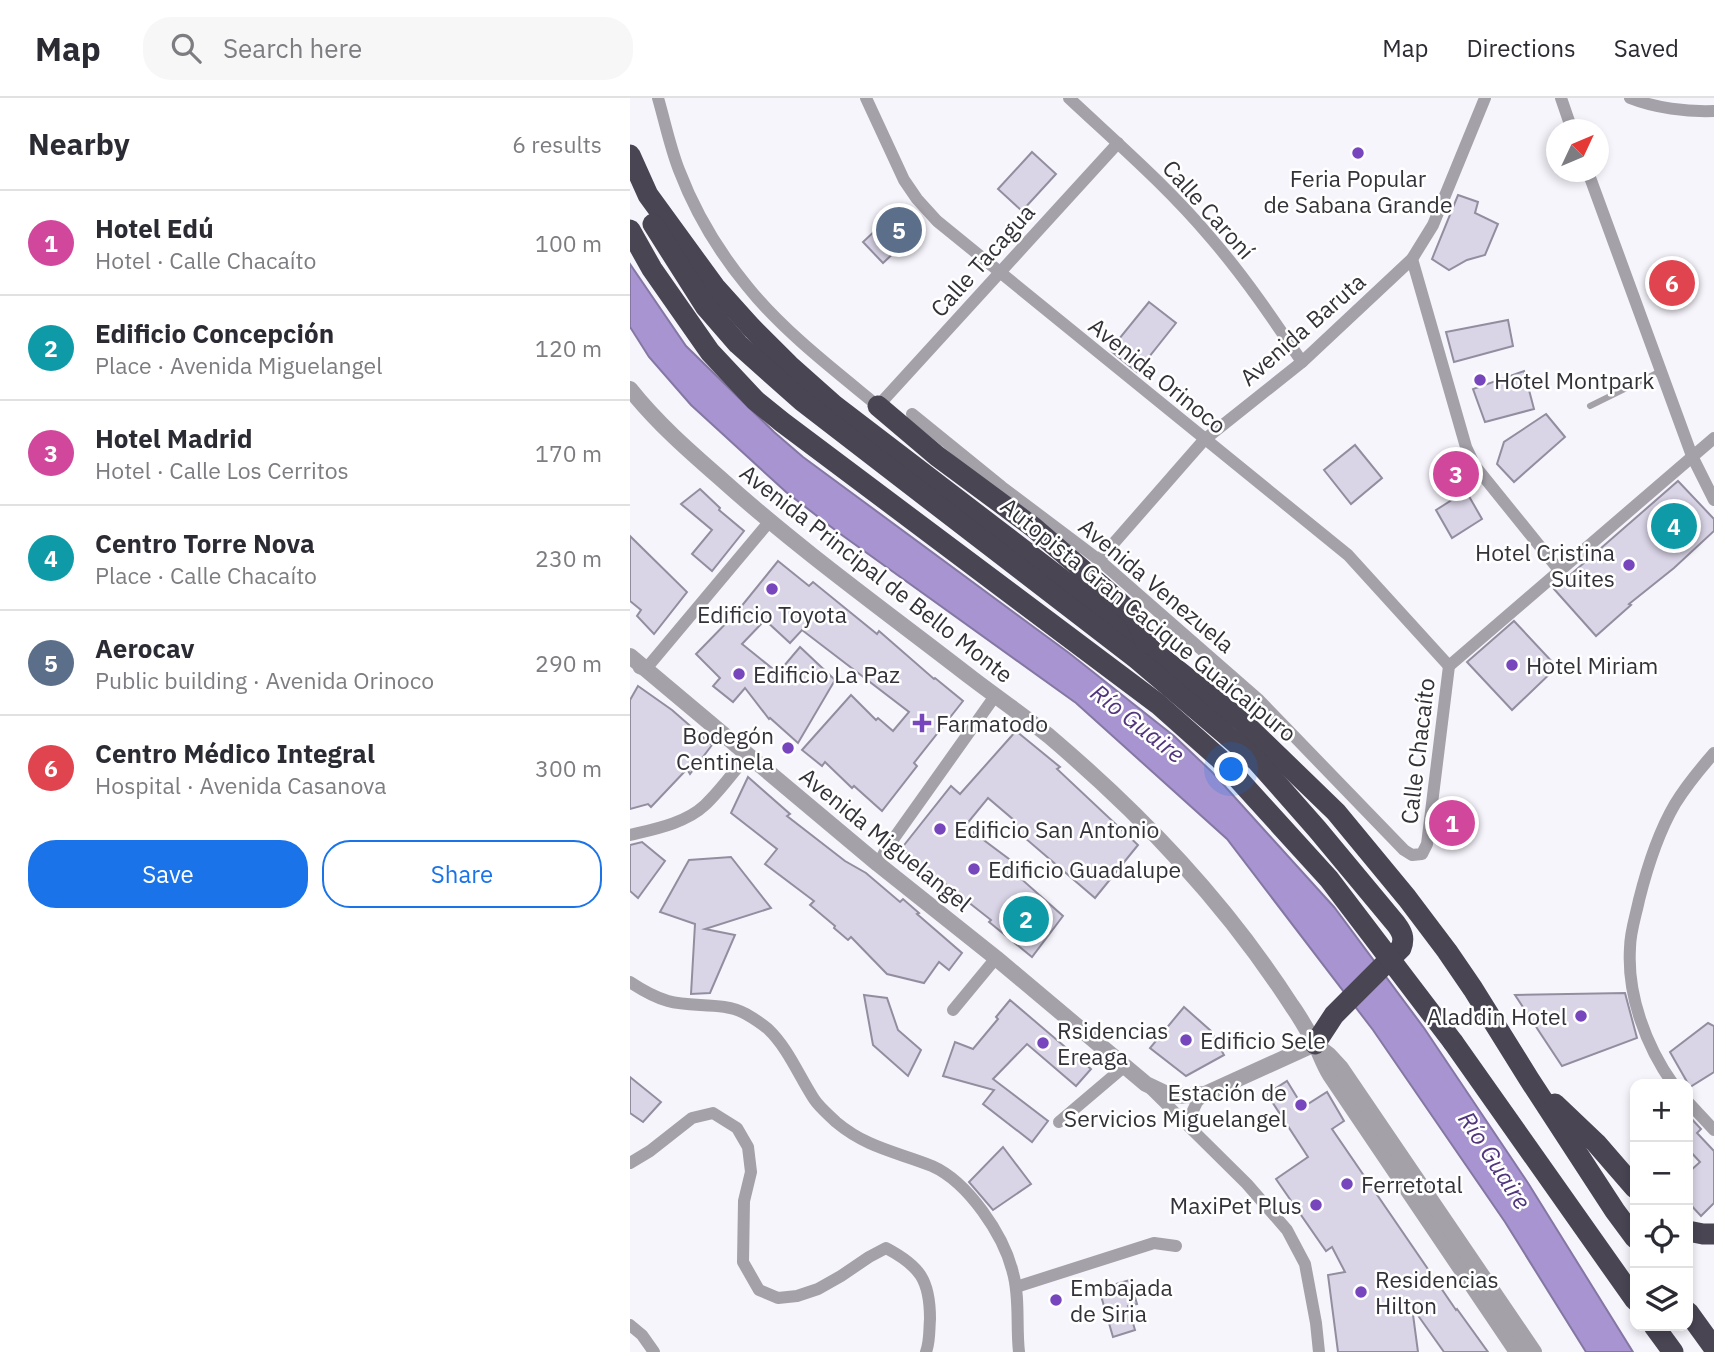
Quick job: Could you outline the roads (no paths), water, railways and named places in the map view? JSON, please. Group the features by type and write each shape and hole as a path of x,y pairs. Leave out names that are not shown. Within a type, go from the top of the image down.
{"highway":[{"name":"Autopista Gran Cacique Guaicaipuro","path":"630,155 648,195 715,287 789,365 834,405 1147,645 1243,723 1336,812 1447,951 1630,1230"},
{"path":"630,180 645,211 679,267 705,306 738,344 802,401 1137,659 1258,761 1396,924 1404,941 1394,955 1334,1015 1315,1044"},
{"path":"630,230 652,269 710,352 755,400 1158,704 1220,759 1345,900 1453,1042 1630,1293"},
{"path":"878,406 937,456 1033,527 1106,590 1134,616 1147,645"},
{"path":"1529,1079 1597,1143 1630,1182"},
{"path":"1693,1232 1714,1234"},
{"path":"1693,1319 1714,1348"},
{"path":"1658,1331 1673,1352"}],"street":[{"path":"658,98 678,169 697,210 721,251 748,288 783,324 878,406"},
{"name":"Avenida Orinoco","path":"866,98 904,180 937,221 1348,555 1448,666"},
{"name":"Calle Caroní","path":"1069,98 1152,176 1210,237 1263,305 1302,362"},
{"name":"Avenida Baruta","path":"1099,560 1204,440 1302,362 1412,259 1433,225 1485,98"},
{"path":"1561,98 1568,119"},
{"path":"1630,98 1645,104 1714,111"},
{"name":"Calle Tacagua","path":"878,406 1118,143"},
{"path":"1592,182 1692,456 1714,499"},
{"path":"1412,259 1466,447 1475,466 1559,569"},
{"name":"Avenida Principal de Bello Monte","path":"630,390 700,461 769,522 1046,734 1127,806 1173,852 1243,936 1293,1007 1330,1075 1517,1352"},
{"name":"Avenida Venezuela","path":"912,414 1002,487 1099,560 1258,699 1404,850 1412,855 1422,854"},
{"name":"Calle Chacaíto","path":"1422,854 1427,844 1448,666 1714,438"},
{"path":"638,668 769,522"},
{"name":"Avenida Miguelangel","path":"630,656 638,668 996,958 1146,1084"},
{"path":"877,864 995,696"},
{"path":"1670,1079 1655,1055 1636,1006 1630,947 1644,882 1662,829 1692,779 1714,753"},
{"path":"630,835 662,827 687,817 704,806 748,755"},
{"path":"954,1010 996,958"},
{"path":"630,982 650,995 670,1002 743,1012 767,1028 785,1051 816,1102 837,1122 877,1148 949,1175 991,1223 1013,1272 1019,1352"},
{"path":"1146,1084 1177,1096 1205,1094 1315,1044"},
{"name":"Avenida Principal de Bello Monte","path":"1315,1044 1341,1068 1534,1352"},
{"path":"1059,1122 1125,1066"},
{"path":"1146,1084 1247,1184 1287,1230 1305,1265 1319,1352"},
{"path":"1198,1137 1190,1116 1197,1102 1205,1094"},
{"path":"1693,1107 1714,1130"},
{"path":"630,1163 692,1118 713,1113 737,1128 748,1147 751,1172 744,1201 743,1262 759,1290 778,1298 797,1296 818,1289 886,1248 905,1259 920,1273 930,1299 929,1342 926,1352"},
{"path":"1016,1287 1154,1243 1176,1246"},
{"path":"630,1325 642,1335 654,1352"}],"lane":[{"path":"1590,407 1661,371"}],"water":[{"name":"Río Guaire","path":"630,264 686,346 774,432 803,457 1069,653 1174,736 1212,772 1334,907 1424,1028 1528,1183 1633,1352 1586,1352 1505,1222 1373,1030 1227,839 1076,703 786,492 691,405 649,357 630,327"}],"place":[{"name":"Feria Popular de Sabana Grande","path":"1358,153"},
{"name":"Aerocav","path":"899,230"},
{"name":"Centro Médico Integral","path":"1672,283"},
{"name":"Hotel Montpark","path":"1480,380"},
{"name":"Hotel Madrid","path":"1456,474"},
{"name":"Centro Torre Nova","path":"1674,526"},
{"name":"Hotel Cristina Suites","path":"1629,565"},
{"name":"Edificio Toyota","path":"772,589"},
{"name":"Hotel Miriam","path":"1512,665"},
{"name":"Edificio La Paz","path":"739,674"},
{"name":"Farmatodo","path":"922,723"},
{"name":"Bodegón Centinela","path":"788,748"},
{"name":"Hotel Edú","path":"1452,823"},
{"name":"Edificio San Antonio","path":"940,829"},
{"name":"Edificio Guadalupe","path":"974,869"},
{"name":"Edificio Concepción","path":"1026,919"},
{"name":"Aladdin Hotel","path":"1581,1016"},
{"name":"Edificio Sele","path":"1186,1040"},
{"name":"Rsidencias Ereaga","path":"1043,1043"},
{"name":"Estación de Servicios Miguelangel","path":"1301,1105"},
{"name":"Ferretotal","path":"1347,1184"},
{"name":"MaxiPet Plus","path":"1316,1205"},
{"name":"Residencias Hilton","path":"1361,1292"},
{"name":"Embajada de Siria","path":"1056,1300"}]}
